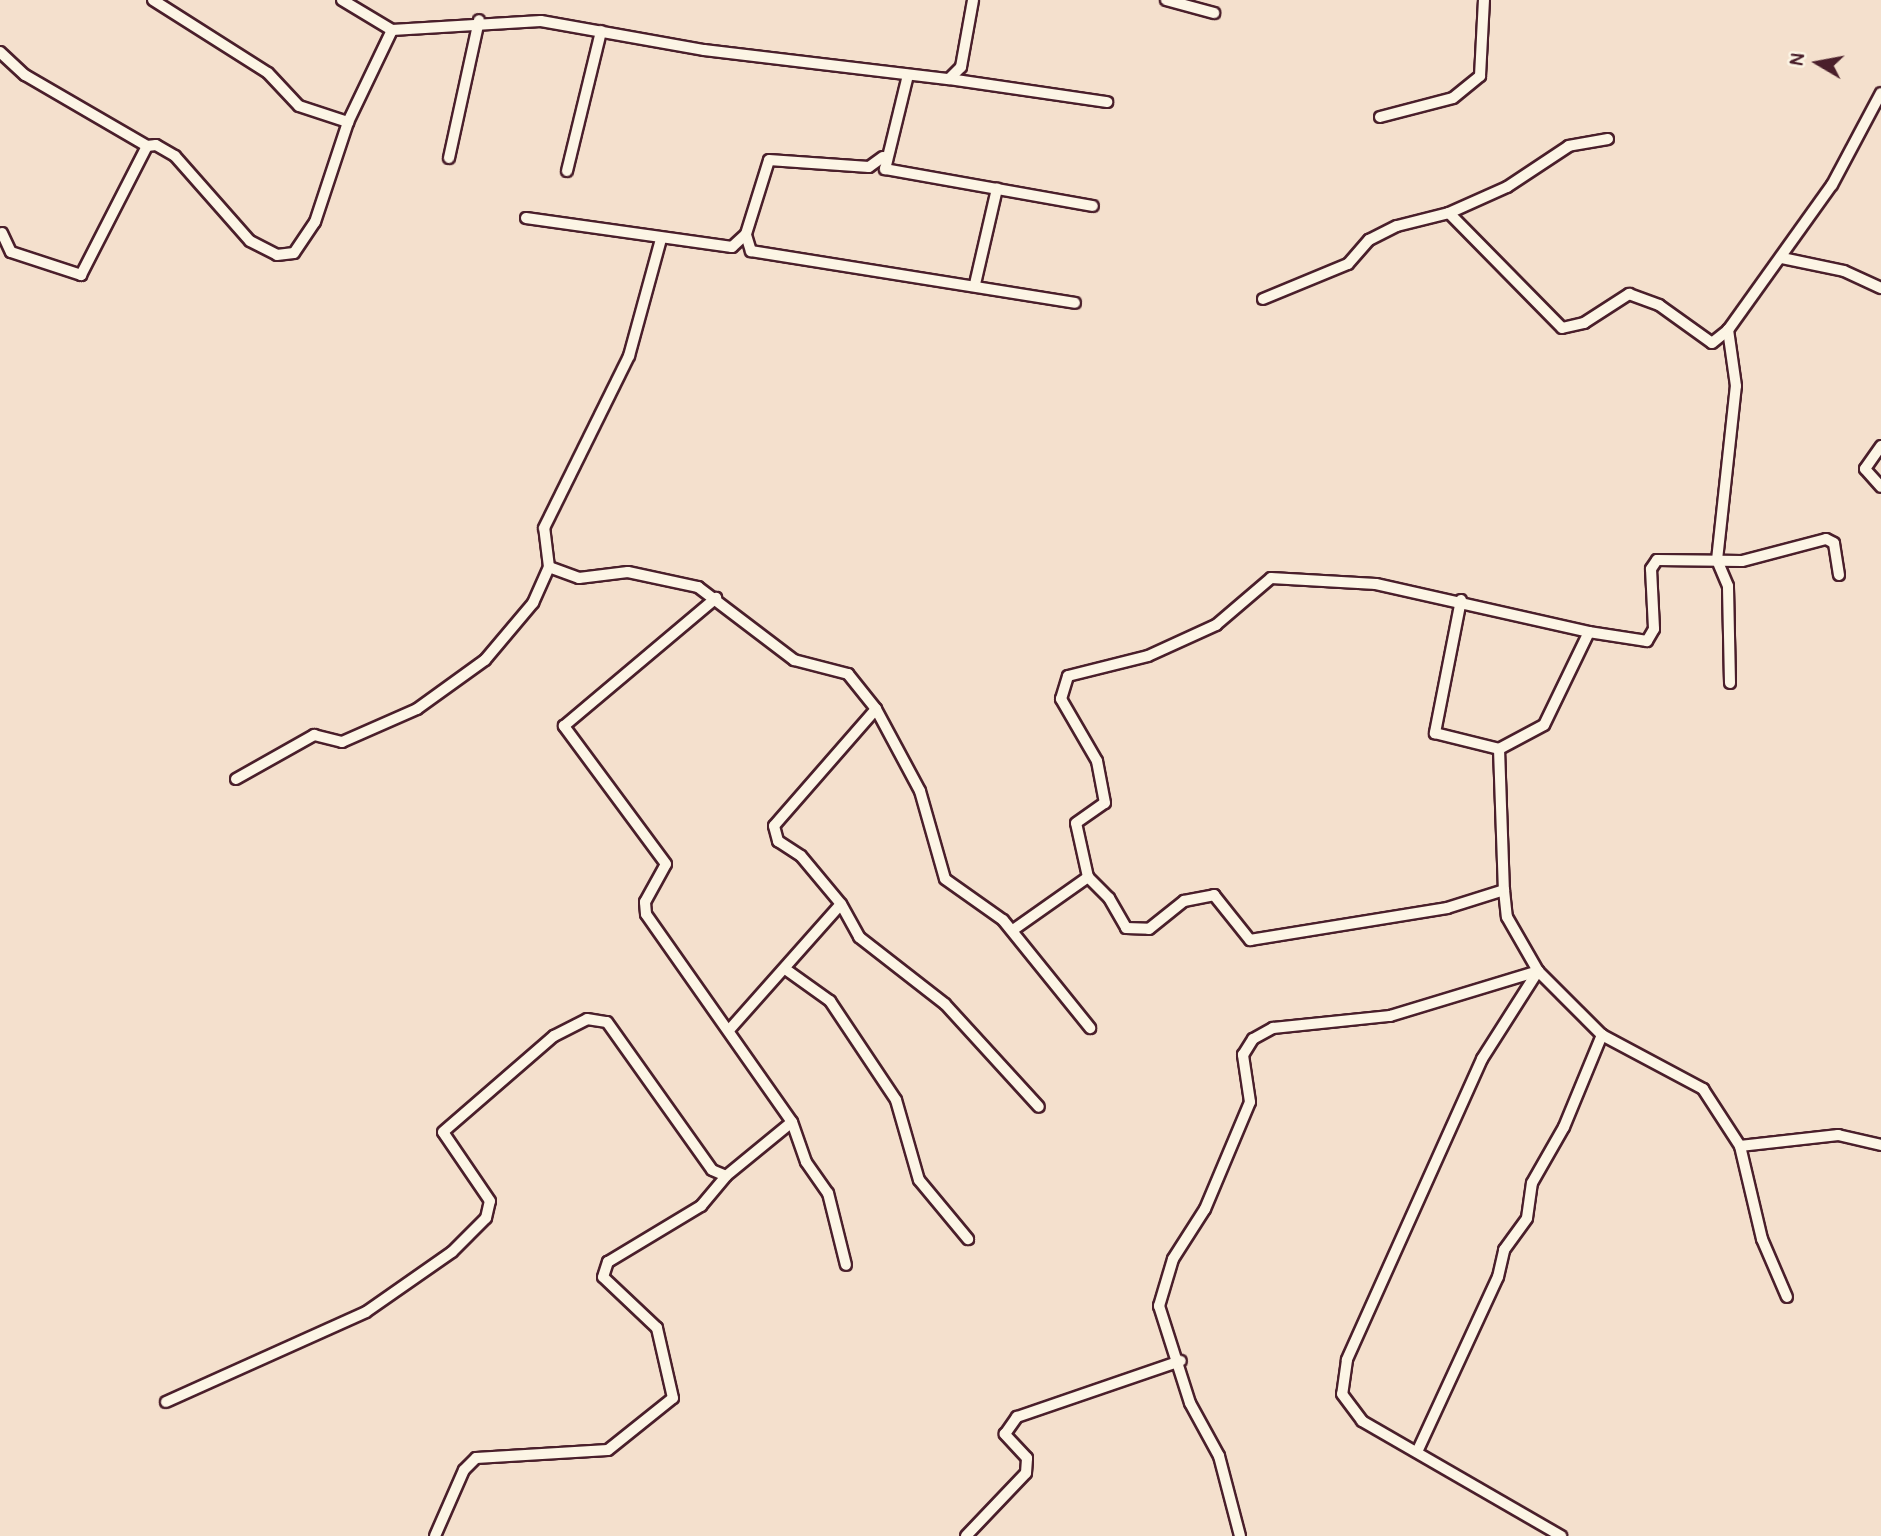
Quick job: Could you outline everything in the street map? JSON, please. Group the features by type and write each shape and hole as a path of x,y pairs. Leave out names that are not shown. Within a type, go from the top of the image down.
{"street":[{"path":"153,0 268,73 299,106 348,122"},
{"path":"342,0 392,30 479,20 601,31 1107,103"},
{"path":"949,79 961,67 973,0"},
{"path":"1166,0 1214,13"},
{"path":"1380,117 1453,98 1480,76 1484,0"},
{"path":"449,158 479,20"},
{"path":"0,52 25,75 146,146 175,156 250,241 277,255 294,253 315,222 348,122 392,30"},
{"path":"567,172 601,31"},
{"path":"526,218 732,247 746,234 769,160 869,167 883,156 908,75"},
{"path":"1450,214 1562,328 1584,323 1629,294 1659,305 1712,343 1728,330 1832,185 1881,93"},
{"path":"1263,299 1348,264 1369,240 1398,226 1450,214 1507,187 1576,143 1608,139"},
{"path":"2,233 11,252 81,275 146,146"},
{"path":"883,156 889,171 1093,206"},
{"path":"975,284 997,189"},
{"path":"746,234 751,251 975,284 1075,303"},
{"path":"236,779 280,759 314,735 342,742 417,709 485,660 533,603 549,567 544,528 629,356 661,239"},
{"path":"1782,258 1844,271 1881,288"},
{"path":"1728,330 1736,386 1717,560 1728,586 1730,683"},
{"path":"1881,446 1865,469 1881,487"},
{"path":"1504,890 1447,908 1250,940 1213,895 1184,901 1149,929 1126,928 1110,898 1088,877 1076,823 1105,803 1097,761 1061,699 1068,676 1148,656 1216,625 1271,578 1376,584 1461,600 1589,632 1647,641 1654,629 1651,569 1657,560 1778,557 1826,539 1834,543 1839,575"},
{"path":"549,567 579,578 628,572 698,587 716,598 794,660 848,674 876,709 920,791 941,873 1013,930 1090,1028"},
{"path":"716,598 564,726 661,854 665,870 645,902 646,914 730,1029 792,1122 806,1162 828,1193 846,1265"},
{"path":"1461,600 1434,733 1499,749 1544,725 1589,632"},
{"path":"876,709 774,826 778,841 801,856 841,904 859,937 945,1004 1039,1107"},
{"path":"1499,749 1507,916 1538,971 1602,1035 1703,1089 1740,1146 1762,1239 1787,1297"},
{"path":"1013,930 1088,877"},
{"path":"730,1029 788,971 841,904"},
{"path":"788,971 830,1001 895,1100 919,1180 968,1239"},
{"path":"1240,1536 1219,1456 1190,1403 1181,1361 1162,1327 1159,1306 1173,1259 1205,1209 1250,1102 1243,1055 1253,1039 1273,1028 1296,1031 1390,1016 1538,971"},
{"path":"1538,971 1482,1059 1347,1360 1342,1394 1355,1412 1417,1452 1561,1536"},
{"path":"166,1402 366,1312 452,1252 486,1218 490,1201 443,1132 554,1036 587,1019 607,1022 712,1170 726,1176"},
{"path":"1417,1452 1498,1277 1504,1250 1527,1218 1532,1183 1564,1128 1602,1035"},
{"path":"435,1536 464,1470 476,1458 608,1450 673,1398 657,1328 603,1277 607,1262 701,1206 726,1176 792,1122"},
{"path":"1740,1146 1838,1135 1881,1145"},
{"path":"966,1536 1026,1473 1027,1458 1005,1434 1017,1417 1181,1361"}]}
